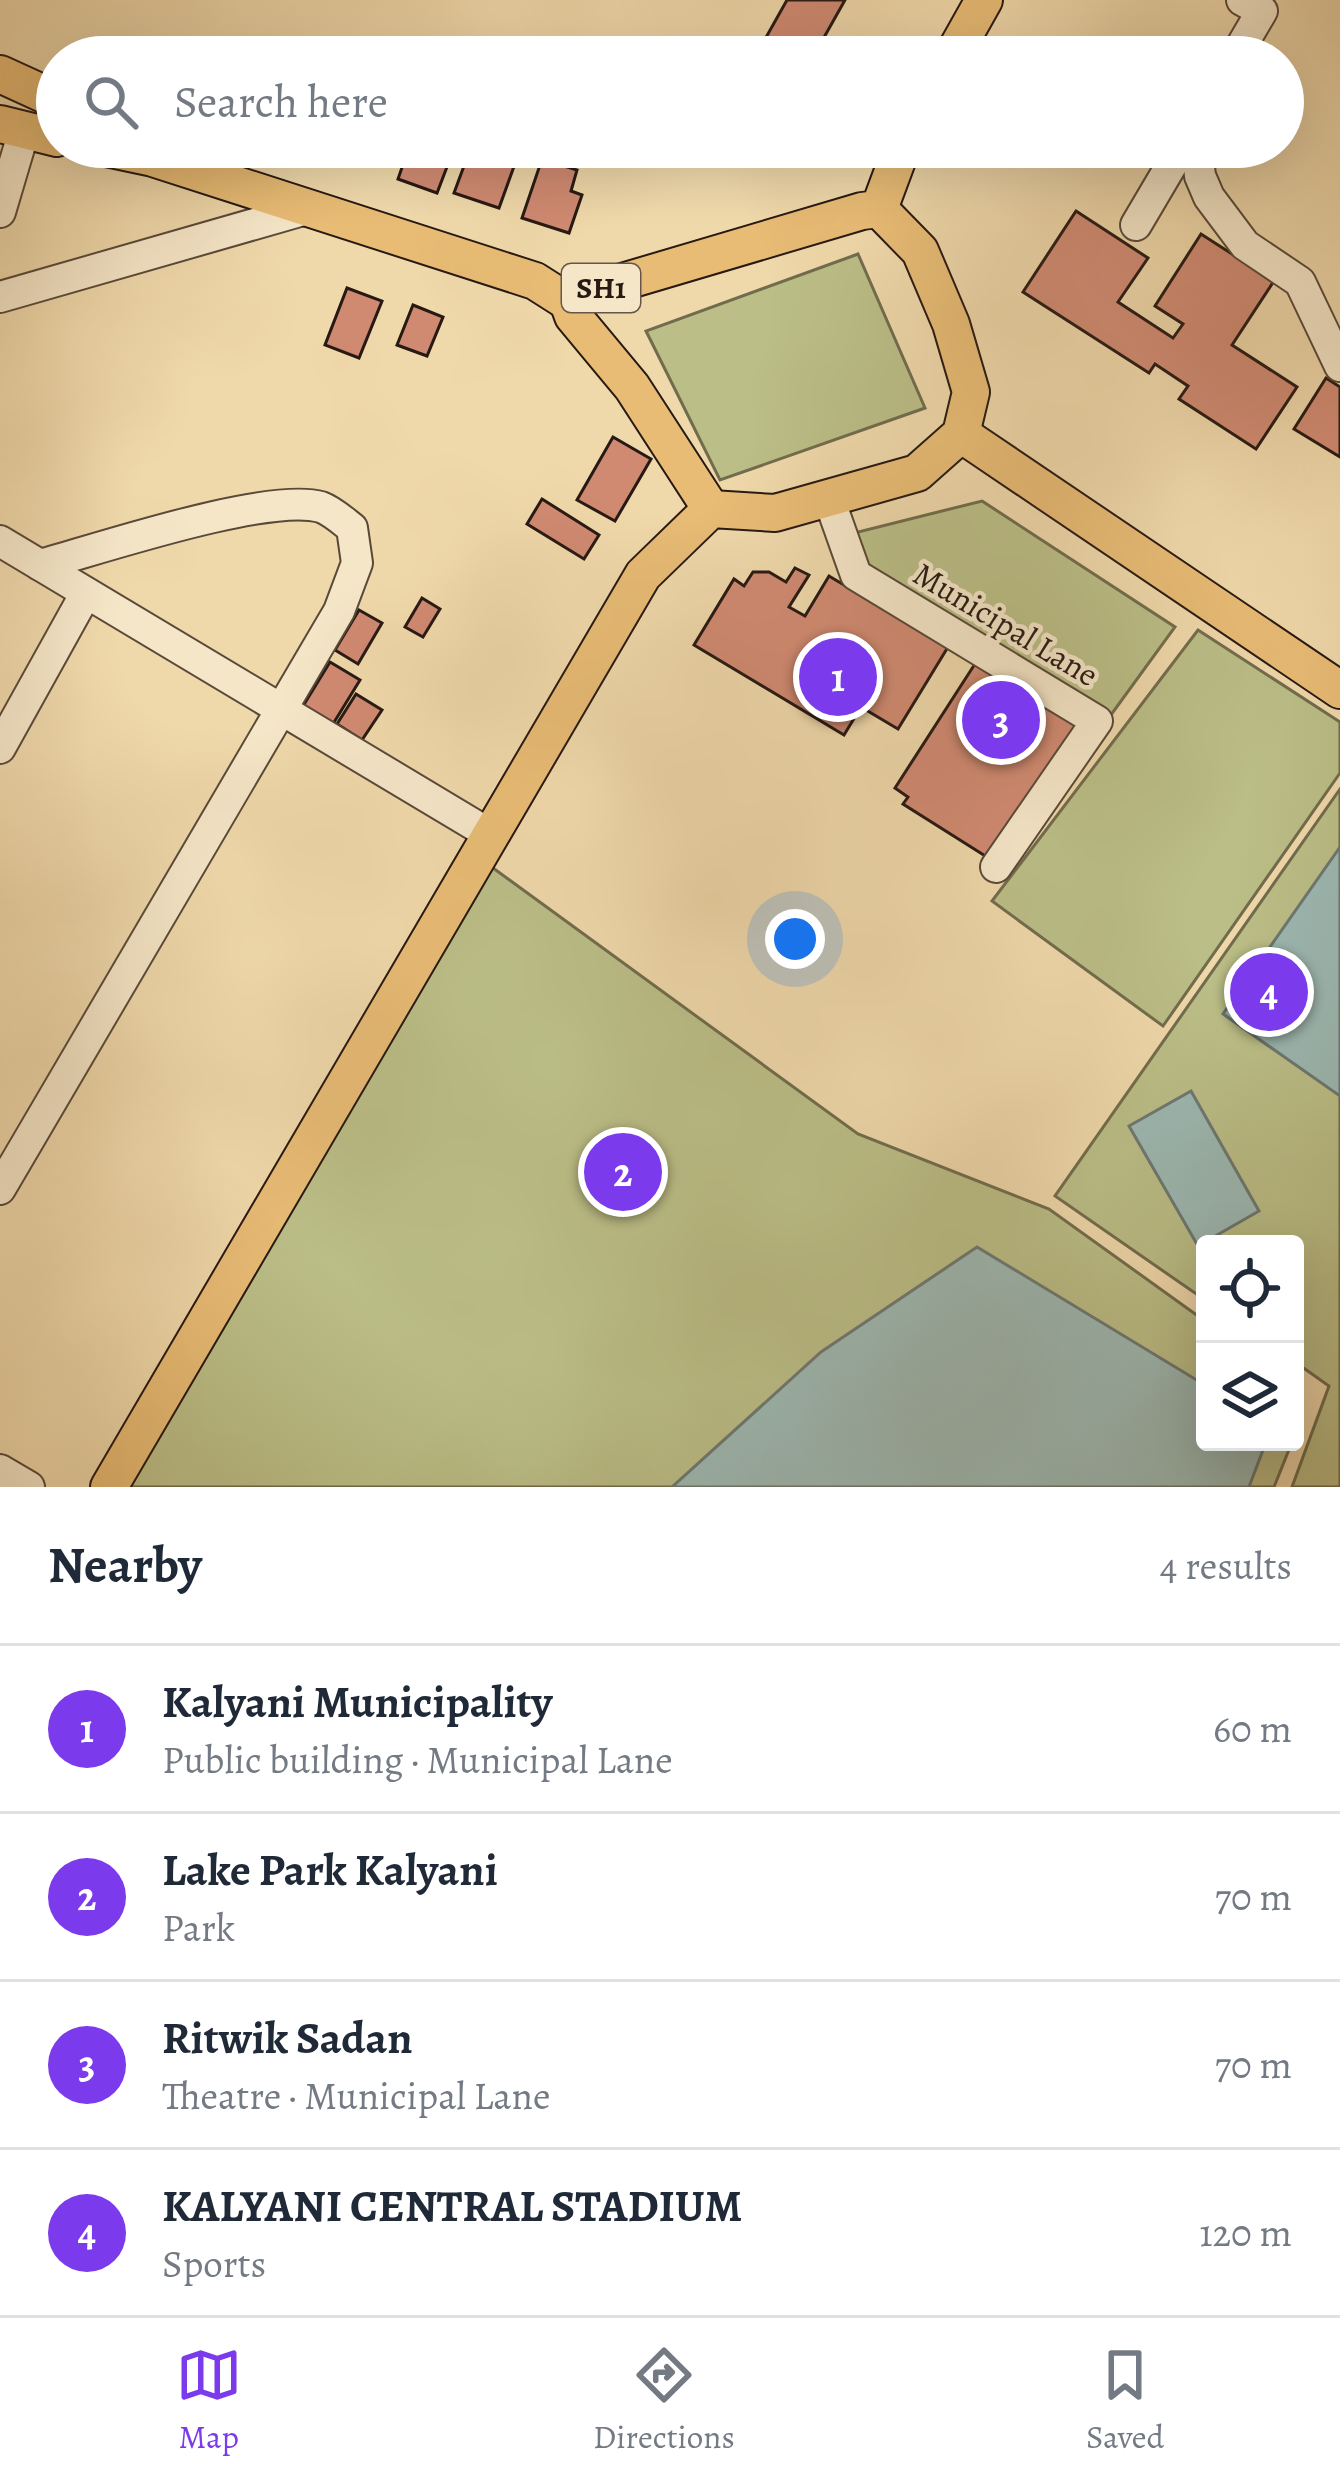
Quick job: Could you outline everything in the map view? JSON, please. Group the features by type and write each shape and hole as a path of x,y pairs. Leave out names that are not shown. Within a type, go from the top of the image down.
{"main road":[{"path":"964,36 984,0"},
{"path":"0,74 36,90"},
{"name":"SH1","path":"191,168 535,281 568,302 573,316 632,388 711,509"},
{"path":"109,1487 643,575 711,509 776,513 917,473 961,434 971,392 951,324 920,251 879,209 894,168"},
{"name":"SH1","path":"568,302 575,296 879,209"},
{"path":"961,434 1340,690"}],"street":[{"path":"1242,0 1262,11 1247,36"},
{"path":"0,212 27,131"},
{"path":"1136,225 1170,168"},
{"path":"1199,168 1208,197 1245,244 1300,282 1340,366"},
{"path":"0,297 310,208"},
{"name":"Municipal Lane","path":"829,499 856,575 1097,722 996,867"},
{"path":"0,1189 283,711 338,610 357,562 352,528 322,507 296,505 229,514 40,565"},
{"path":"0,541 491,835"},
{"path":"0,748 86,593"},
{"path":"0,1470 29,1487"}],"green space":[{"path":"858,254 925,408 720,480 646,331"},
{"path":"982,501 1175,627 1108,719 864,570 854,533"},
{"path":"1198,630 1340,722 1340,773 1163,1026 992,901"},
{"path":"1340,789 1340,1487 1292,1487 1329,1386 1304,1368 1304,1235 1196,1235 1196,1294 1055,1196"},
{"path":"478,857 858,1134 1049,1209 1196,1315 1196,1451 1288,1451 1274,1487 107,1487"}],"water":[{"path":"1340,847 1340,1096 1223,1014"},
{"path":"1191,1091 1259,1211 1217,1235 1196,1235 1196,1243 1129,1126"},
{"path":"977,1247 1196,1380 1196,1451 1263,1451 1249,1487 672,1487 821,1352"}],"building":[{"path":"787,0 845,0 825,36 767,36"},
{"path":"402,168 447,168 437,193 398,179"},
{"path":"463,168 513,168 499,208 454,193"},
{"path":"539,168 577,170 571,191 582,195 569,233 522,218"},
{"path":"1076,211 1148,258 1118,302 1173,338 1183,324 1155,306 1201,234 1274,281 1232,345 1297,387 1256,449 1179,399 1188,386 1155,364 1149,373 1023,292"},
{"path":"347,288 382,301 359,358 325,345"},
{"path":"413,305 443,317 427,356 397,345"},
{"path":"1326,378 1340,387 1340,457 1294,429"},
{"path":"613,437 651,459 615,521 577,500"},
{"path":"542,499 599,535 584,559 527,524"},
{"path":"795,568 809,575 789,607 805,616 829,576 948,647 898,729 861,707 844,735 694,645 734,579 744,586 753,572 769,572 786,582"},
{"path":"422,598 440,609 423,637 405,627"},
{"path":"359,610 382,623 358,664 335,650"},
{"path":"982,653 1082,717 990,859 903,804 908,797 895,788"},
{"path":"330,662 360,680 333,724 303,706"},
{"path":"356,694 382,710 362,740 337,724"}],"place":[{"name":"Kalyani Municipality","path":"838,677"},
{"name":"Ritwik Sadan","path":"1001,720"},
{"name":"KALYANI CENTRAL STADIUM","path":"1269,992"},
{"name":"Lake Park Kalyani","path":"623,1172"}]}
